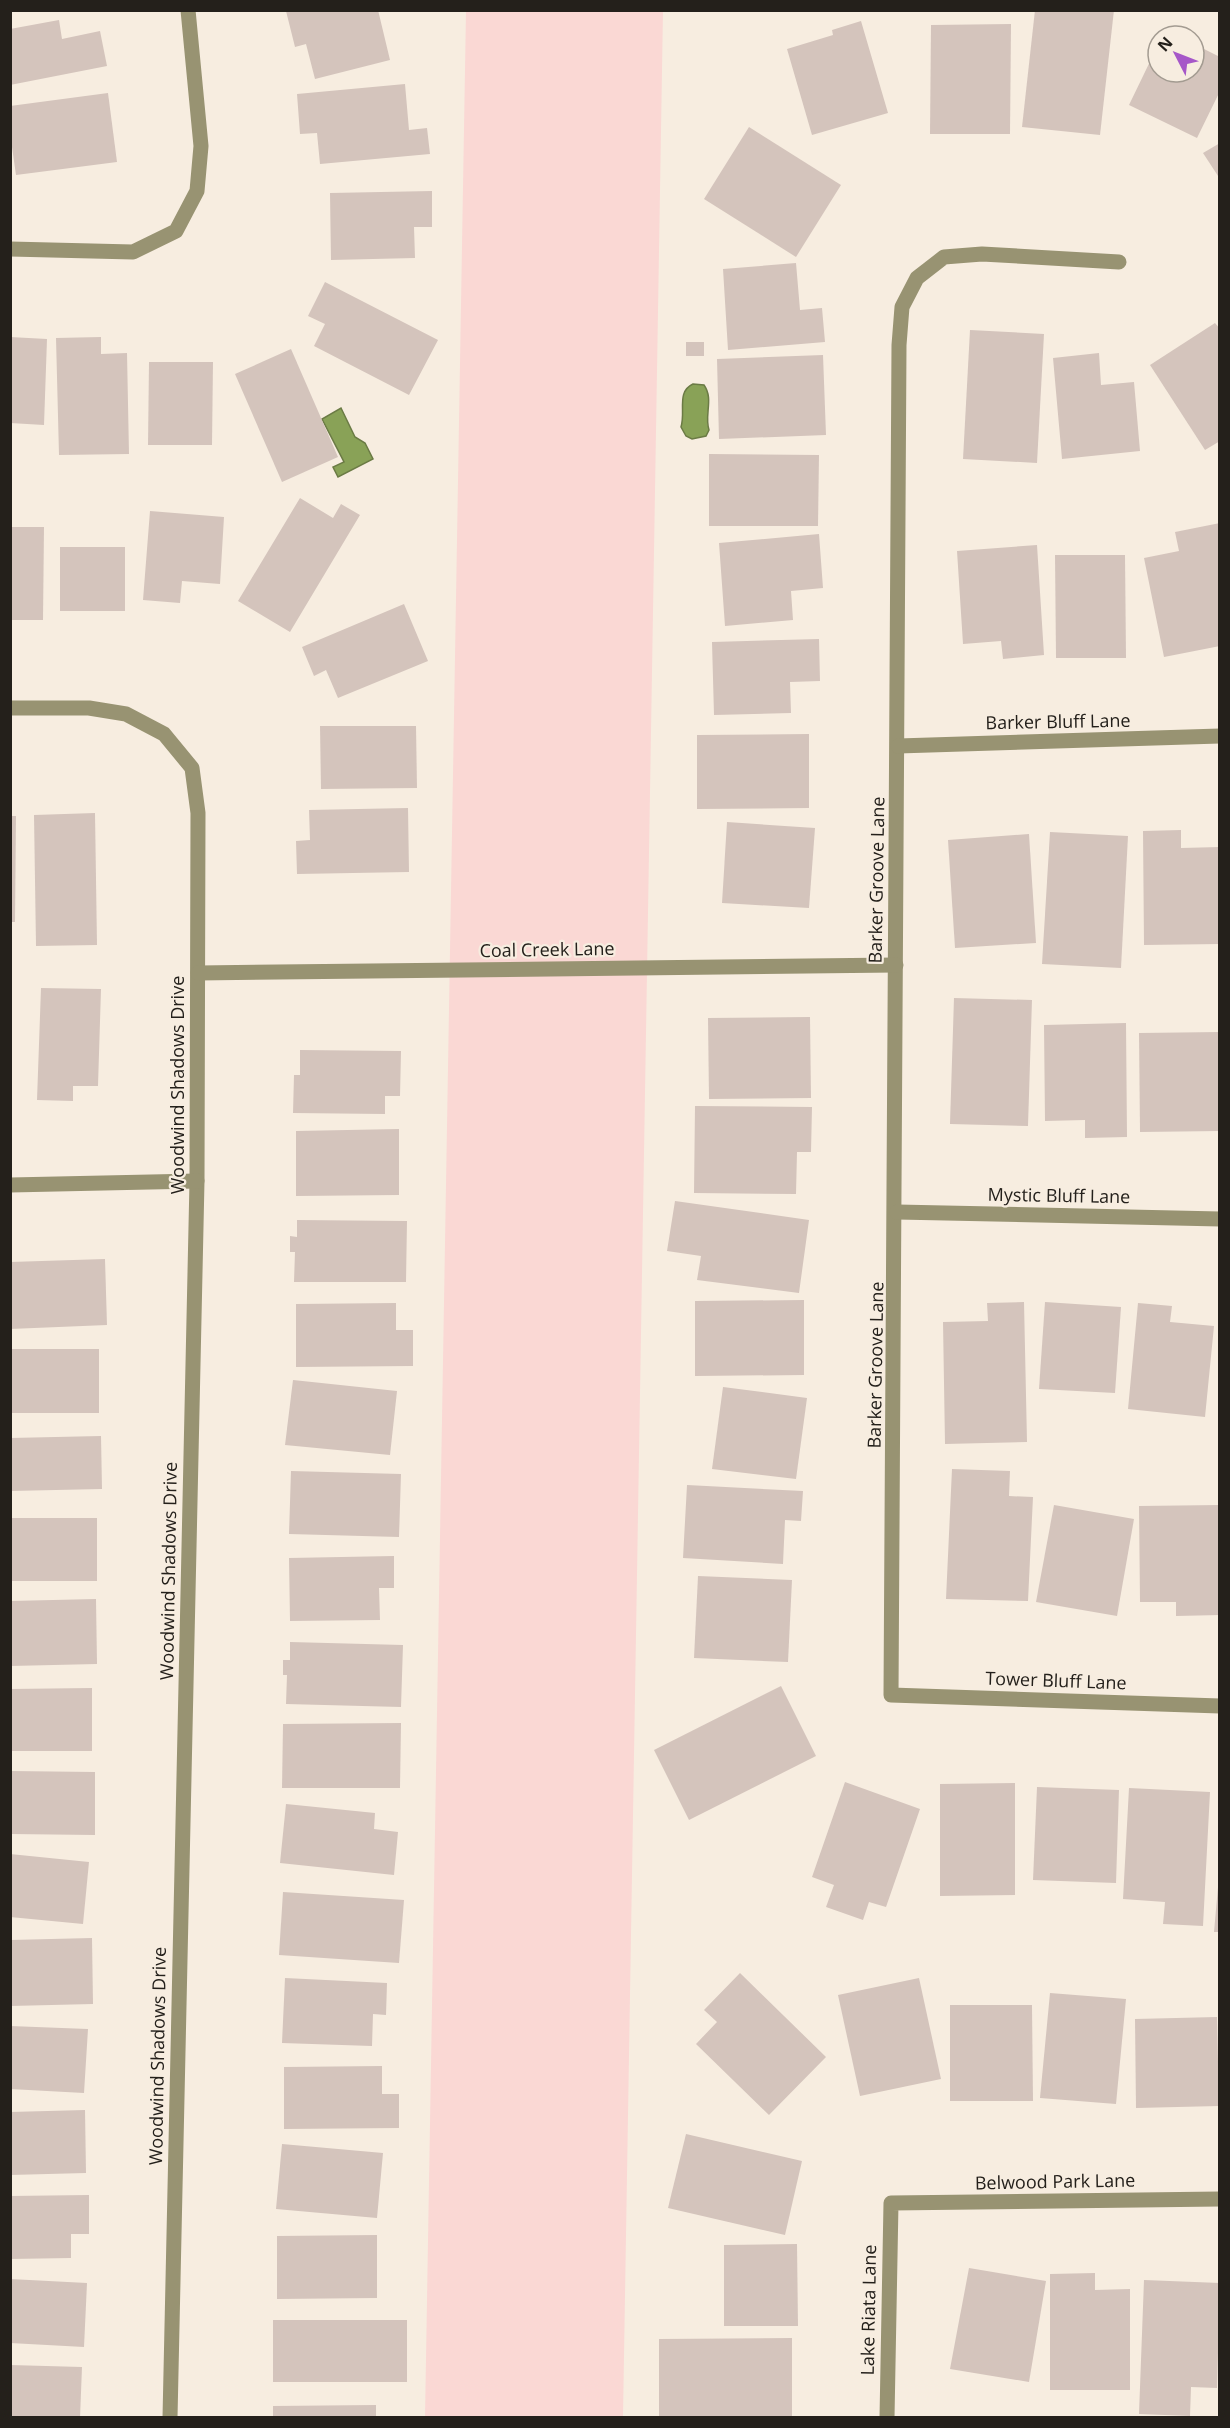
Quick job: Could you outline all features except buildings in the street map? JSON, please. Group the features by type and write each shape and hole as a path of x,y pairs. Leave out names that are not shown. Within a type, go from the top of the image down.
{"street":[{"path":"10,249 133,252 176,231 197,191 201,146 188,10"},
{"name":"Barker Groove Lane","path":"891,1695 897,1212 899,345 902,307 917,278 944,257 982,254 1119,262"},
{"name":"Woodwind Shadows Drive","path":"10,708 89,708 126,714 164,734 192,768 198,813 197,1181 170,2418"},
{"name":"Barker Bluff Lane","path":"898,746 1220,736"},
{"name":"Coal Creek Lane","path":"198,973 896,965"},
{"path":"10,1185 197,1181"},
{"name":"Mystic Bluff Lane","path":"897,1212 1220,1219"},
{"name":"Tower Bluff Lane","path":"891,1695 1220,1706"},
{"name":"Belwood Park Lane","path":"891,2203 1220,2199"},
{"name":"Lake Riata Lane","path":"887,2418 891,2203"}],"shaded area":[{"path":"466,11 663,11 623,2417 425,2417"},
{"path":"693,384 704,385 707,390 709,430 706,436 692,439 686,436 681,427 683,397 688,387"},
{"path":"341,408 355,437 365,443 373,459 338,477 333,467 344,462 322,419"}]}
